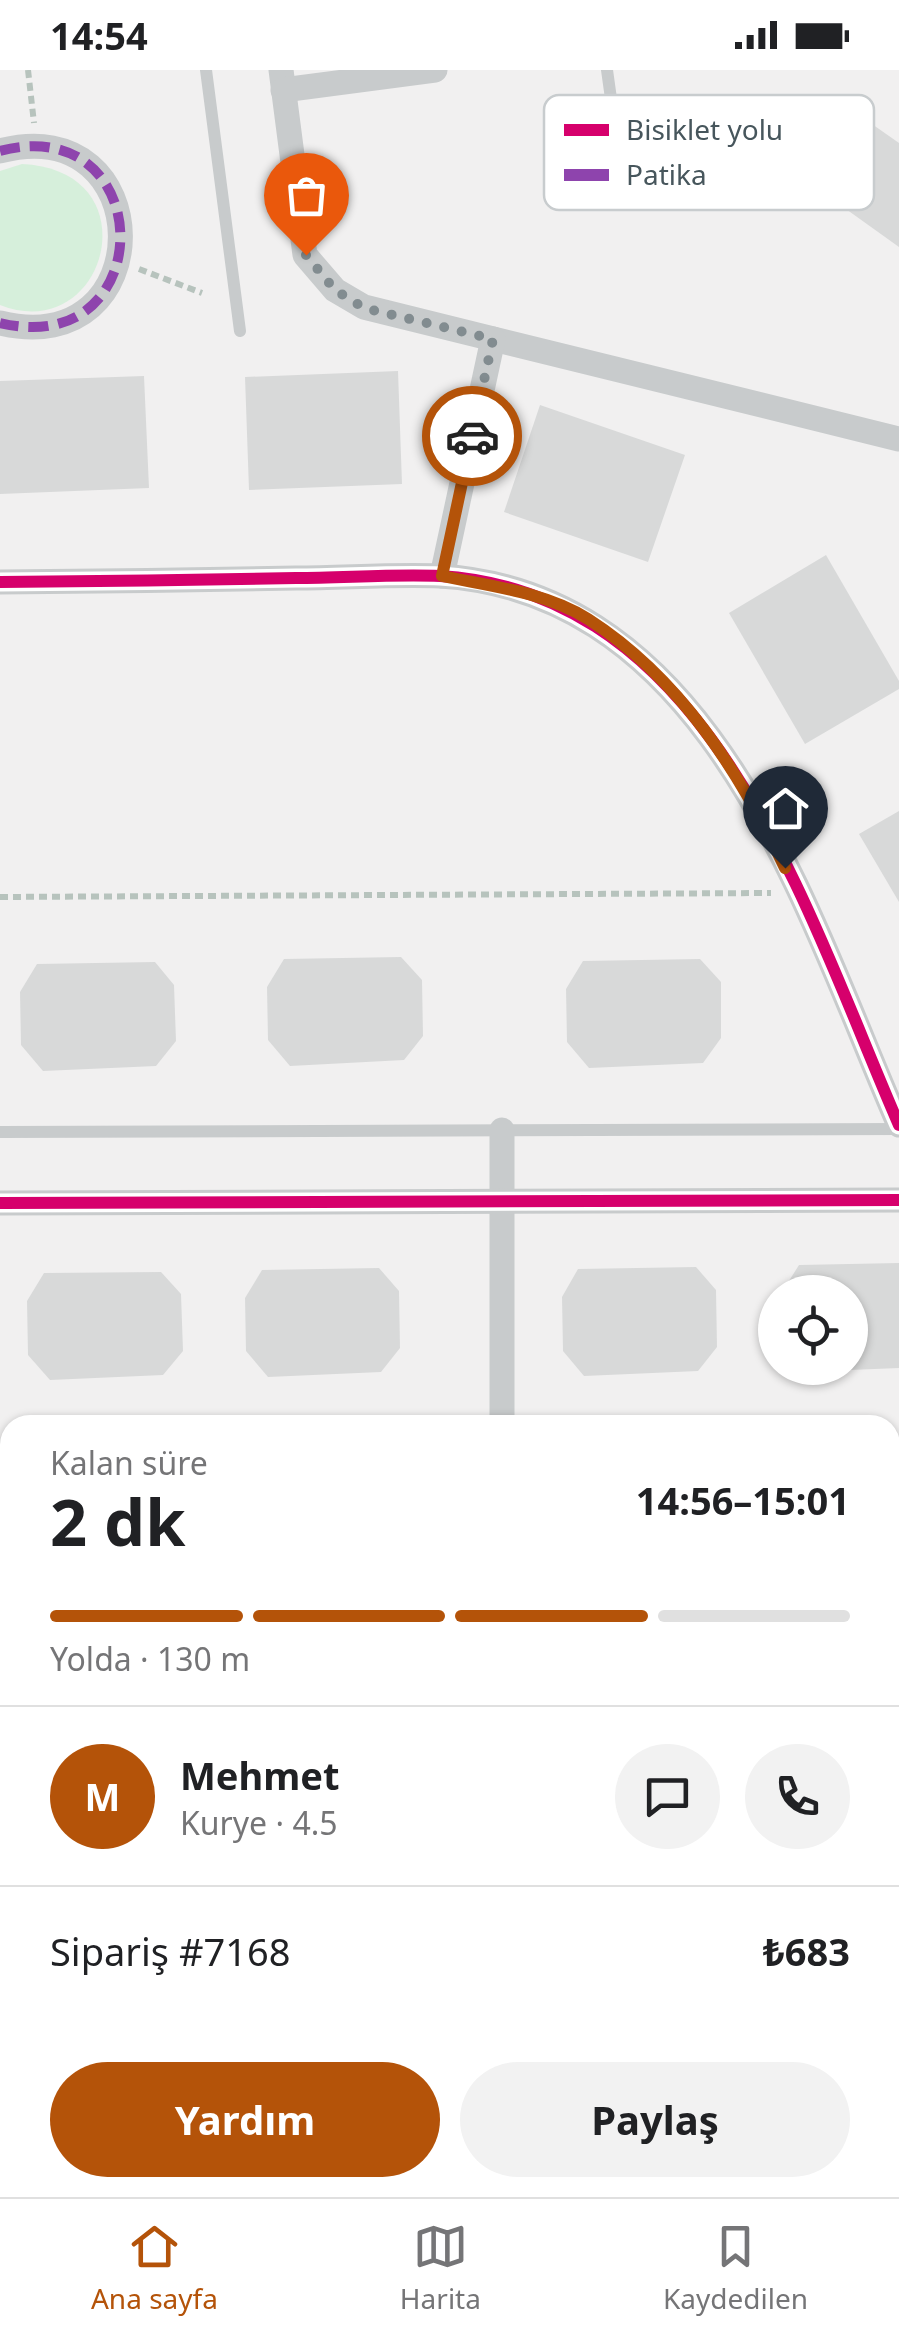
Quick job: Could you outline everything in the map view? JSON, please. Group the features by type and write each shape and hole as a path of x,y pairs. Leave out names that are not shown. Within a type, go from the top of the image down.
{"street":[{"path":"434,70 282,80 306,255 325,278 364,308 899,439"},
{"path":"0,151 36,146 55,148 83,160 106,182 120,210 124,240 119,262 103,294 81,314 54,327 24,329 0,323"},
{"path":"442,576 493,339"},
{"path":"0,582 442,576 521,592 586,618 652,670 713,738 762,818 899,1127"},
{"path":"502,1130 502,1415"},
{"path":"0,1203 899,1200"}],"lane":[{"path":"206,70 240,331"},
{"path":"607,70 610,95"},
{"path":"0,1132 899,1127"}],"path":[{"path":"28,70 36,146"},
{"path":"119,262 202,293"},
{"path":"0,897 797,892"}],"green space":[{"path":"22,164 63,174 89,194 101,222 101,252 89,280 67,302 37,311 0,305 0,171"}],"building":[{"path":"874,126 899,143 899,247 847,210 874,210"},
{"path":"398,371 402,484 249,490 245,377"},
{"path":"144,376 149,488 0,494 0,381"},
{"path":"540,405 685,455 648,562 504,512"},
{"path":"826,555 899,681 899,689 805,744 729,613"},
{"path":"899,811 899,902 859,834"},
{"path":"401,957 422,980 423,1036 404,1060 290,1066 268,1040 267,987 284,959"},
{"path":"700,959 721,982 721,1038 703,1063 589,1068 567,1042 566,989 583,961"},
{"path":"155,962 174,985 176,1041 156,1066 43,1071 21,1045 20,992 37,964"},
{"path":"899,1263 899,1368 868,1369 868,1275 793,1275 799,1265"},
{"path":"696,1267 716,1290 717,1347 698,1371 584,1376 563,1351 562,1297 578,1269"},
{"path":"379,1268 399,1291 400,1348 381,1372 268,1377 246,1351 245,1298 262,1270"},
{"path":"161,1272 181,1294 183,1351 163,1375 50,1380 28,1355 27,1301 44,1273"}],"marked path":[{"path":"0,151 52,148 90,166 113,197 120,236 113,275 91,307 53,325 0,323"}],"cycle path":[{"path":"0,582 440,576 535,596 614,639 681,702 738,778 786,863 899,1125"},
{"path":"0,1203 899,1200"}],"way so far":[{"path":"306,255 335,290 364,308 493,339 472,436"}],"route":[{"path":"472,436 442,576 521,592 586,618 652,670 713,738 762,818 785,868"}]}
